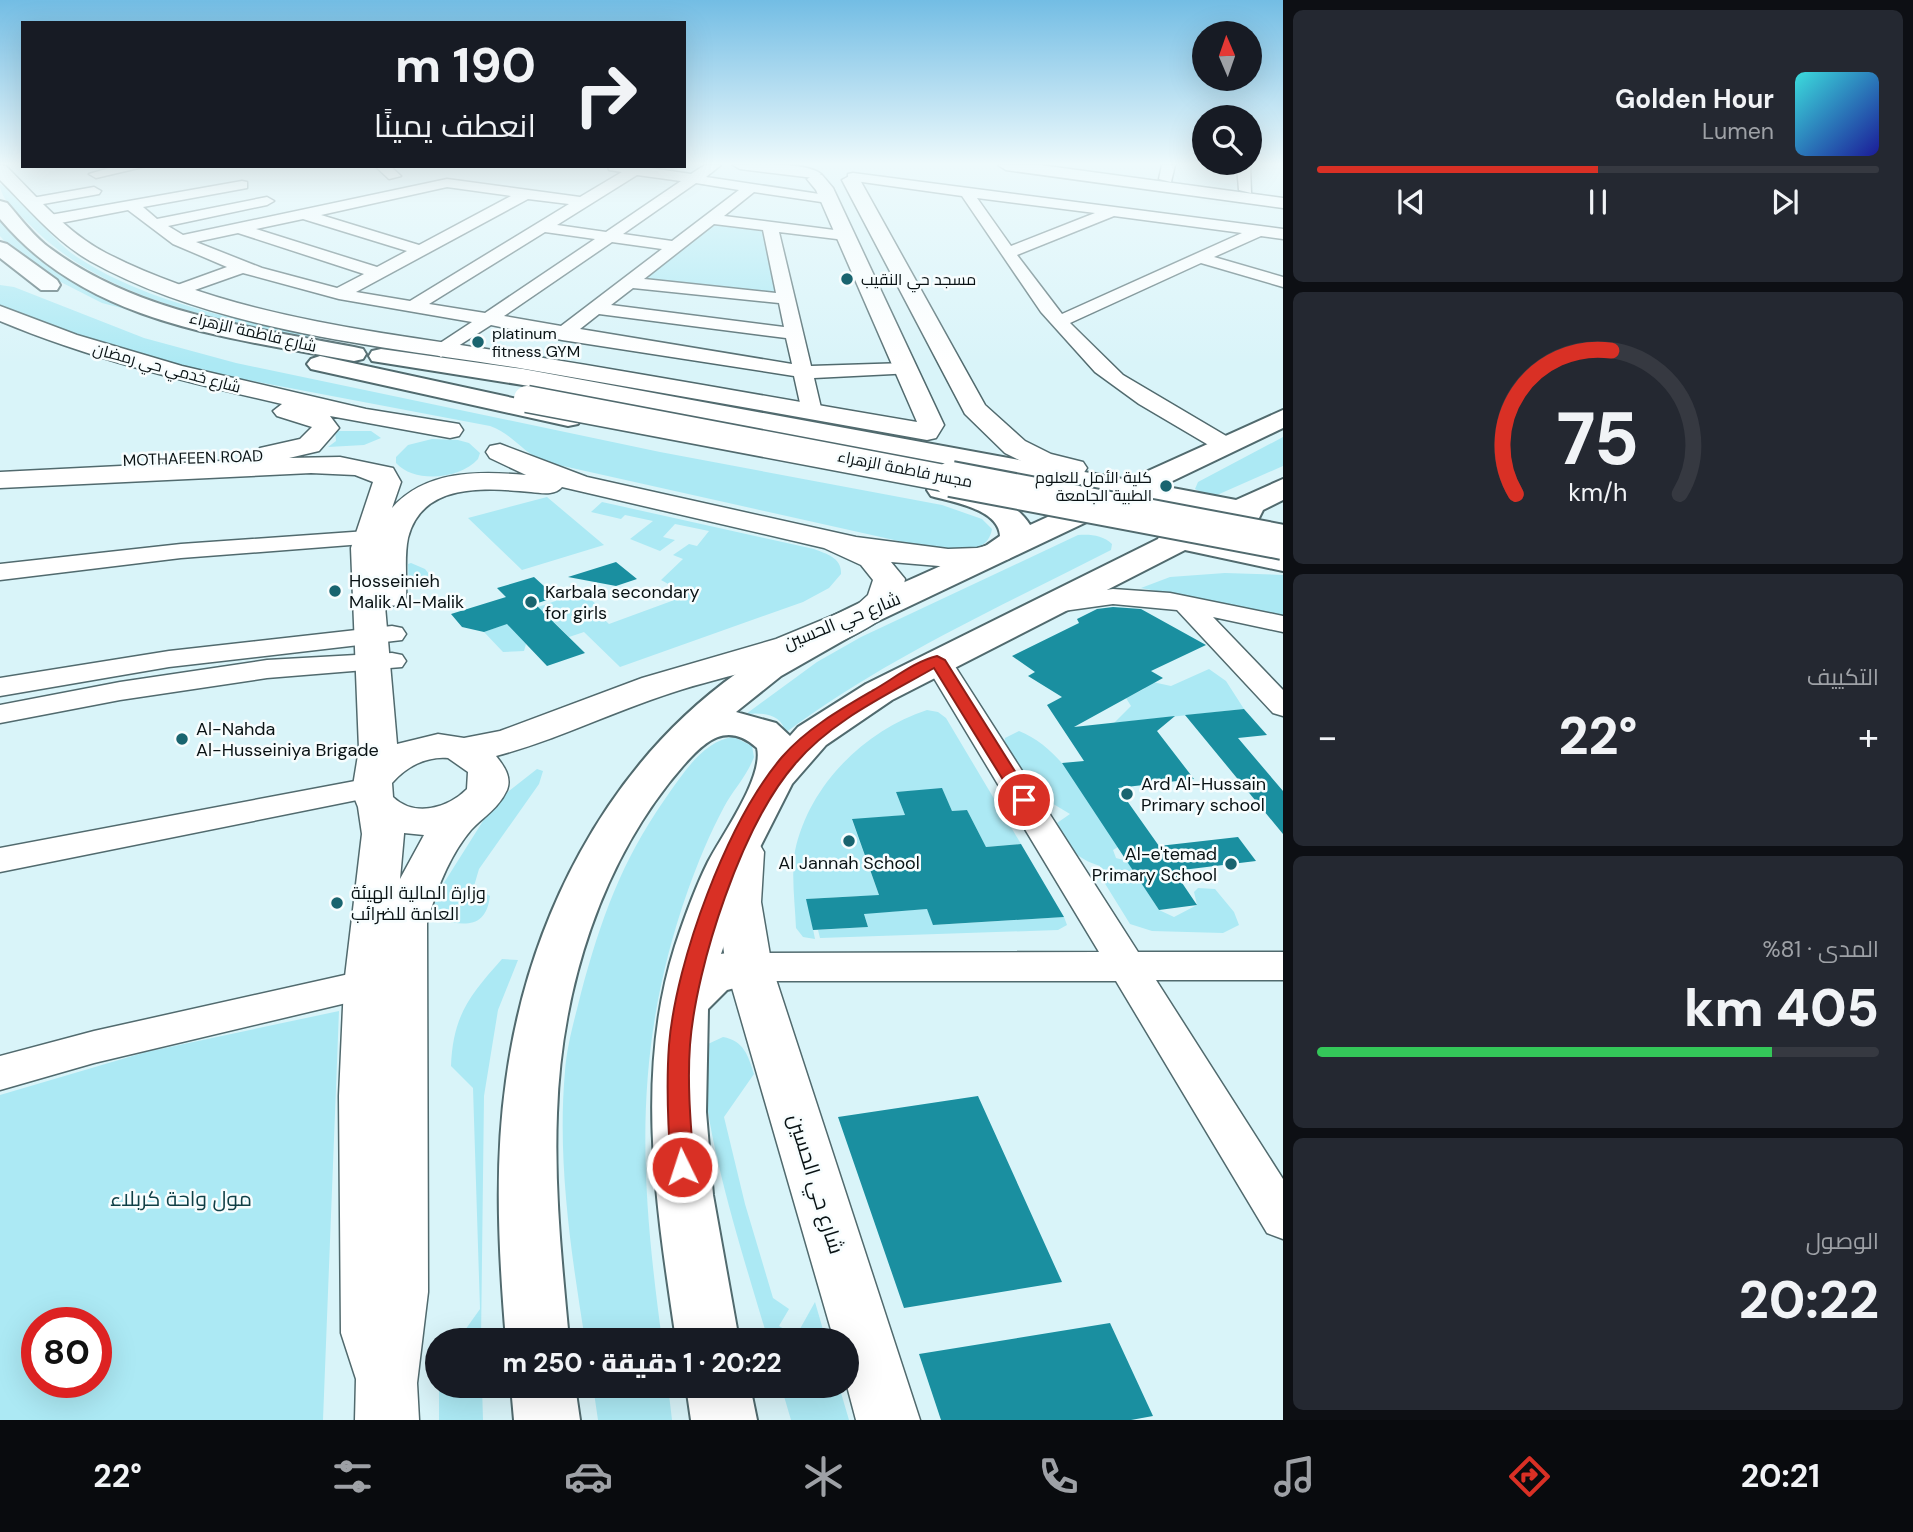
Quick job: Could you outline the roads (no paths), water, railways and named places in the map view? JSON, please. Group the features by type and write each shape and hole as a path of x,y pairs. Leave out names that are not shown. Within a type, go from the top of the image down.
{"highway":[{"name":"شارع فاطمة الزهراء","path":"23,231 45,255 118,295 332,358"},
{"name":"شارع فاطمة الزهراء","path":"0,248 44,282 101,309 161,328 532,395"},
{"path":"3,278 44,282"},
{"path":"332,358 487,371 1283,517"},
{"path":"332,358 444,393 942,490 1283,561"},
{"name":"مجسر فاطمة الزهراء","path":"532,395 1283,531"},
{"name":"مجسر فاطمة الزهراء","path":"532,395 1283,542"},
{"path":"972,458 1073,468 1141,467 1216,449 1283,418"},
{"name":"شارع حي الحسين","path":"862,616 1216,449"},
{"path":"942,490 978,493 1005,485 1008,477 1002,469 972,458"},
{"path":"706,1328 684,1195 679,1112 683,1009 699,945 748,824 774,778 812,736 842,714 937,660 1283,488"},
{"path":"942,490 983,503 1012,520 1017,533 1015,540 999,552"},
{"path":"1087,586 1133,573 1176,566 1231,564 1283,567"},
{"path":"537,1328 530,1136 532,1083 545,1002 564,937 596,859 628,805 678,744 741,688 862,616"},
{"path":"678,744 709,726 725,723 749,726 768,735 779,750 774,778"},
{"path":"683,1009 692,991 706,978 725,970 749,967"},
{"path":"526,1420 529,1398"},
{"path":"544,1398 547,1420"},
{"path":"720,1398 724,1420"}],"main road":[{"path":"64,231 96,256 175,292 357,337 524,362 812,412 913,399 942,405 967,399"},
{"path":"844,231 913,399"},
{"path":"866,231 967,399 1015,447 1041,460 1073,468"},
{"name":"شارع خدمي حي رمضان","path":"0,313 48,333 132,361 339,410 484,437 495,443 500,452 547,472 644,497"},
{"path":"0,325 118,367 319,419 326,428 323,434 298,449 251,455"},
{"path":"295,412 387,429 393,436 386,454 385,490 367,538 381,649 403,737 414,745 445,748 476,756 490,777 488,789 453,825 432,860 413,898 405,923 399,1292 386,1402"},
{"path":"386,454 417,433 450,430"},
{"name":"MOTHAFEEN ROAD","path":"0,468 251,455 360,452 386,454"},
{"path":"386,1402 371,1333 365,1096 367,985 383,834 374,791 379,752 381,649 394,538 398,524 420,496 489,470 498,461 500,452"},
{"path":"386,454 414,484 524,483 644,497 826,538 938,558 966,559 999,552"},
{"name":"MOTHAFEEN ROAD","path":"0,480 177,470 349,467 386,454"},
{"path":"826,538 862,552 886,572 889,587 884,598 862,616"},
{"name":"شارع حي الحسين","path":"445,748 499,743 633,693 790,644 862,616"},
{"path":"374,791 384,764 393,758 445,748"},
{"path":"374,791 397,818 415,822 434,822 468,810"},
{"name":"شارع حي الحسين","path":"748,824 739,902 749,967 888,1420"}],"street":[{"path":"164,231 179,241 241,268 339,294 562,334 803,372 913,399"},
{"path":"179,241 224,231"},
{"path":"248,231 314,254 380,272"},
{"path":"358,231 422,251"},
{"path":"339,294 458,231"},
{"path":"412,307 535,231"},
{"path":"570,231 675,246"},
{"path":"441,351 616,231"},
{"path":"562,334 695,231"},
{"path":"770,231 812,412"},
{"path":"813,231 845,235"},
{"path":"993,231 1089,356 1115,379 1216,449"},
{"path":"1008,253 1069,231"},
{"path":"1060,321 1258,231"},
{"path":"1261,231 1283,234"},
{"path":"1200,258 1283,282"},
{"path":"175,292 241,268"},
{"path":"627,282 786,299"},
{"path":"594,307 794,334"},
{"path":"0,572 181,551 367,538"},
{"path":"1044,607 1110,595 1138,596 1283,624"},
{"path":"1187,605 1283,707"},
{"path":"0,687 181,658 381,649"},
{"path":"0,714 132,689 381,649"},
{"path":"937,660 1283,1218"},
{"path":"0,860 374,791"},
{"path":"749,967 1126,964 1283,966"},
{"path":"0,1073 94,1047 367,985"}],"place":[{"name":"مسجد حي النقيب","path":"847,279"},
{"name":"platinum fitness GYM","path":"478,342"},
{"name":"كلية الأمل للعلوم الطبية الجامعة","path":"1166,486"},
{"name":"Hosseinieh Malik Al-Malik","path":"335,591"},
{"name":"Karbala secondary for girls","path":"531,602"},
{"name":"Al-Nahda Al-Husseiniya Brigade","path":"182,739"},
{"name":"Ard Al-Hussain Primary school","path":"1127,794"},
{"name":"Al Jannah School","path":"849,841"},
{"name":"Al-e'temad Primary School","path":"1231,864"},
{"name":"وزارة المالية الهيئة العامة للضرائب","path":"337,903"}],"park label":[{"name":"مول واحة كربلاء","path":"181,1199"}]}
